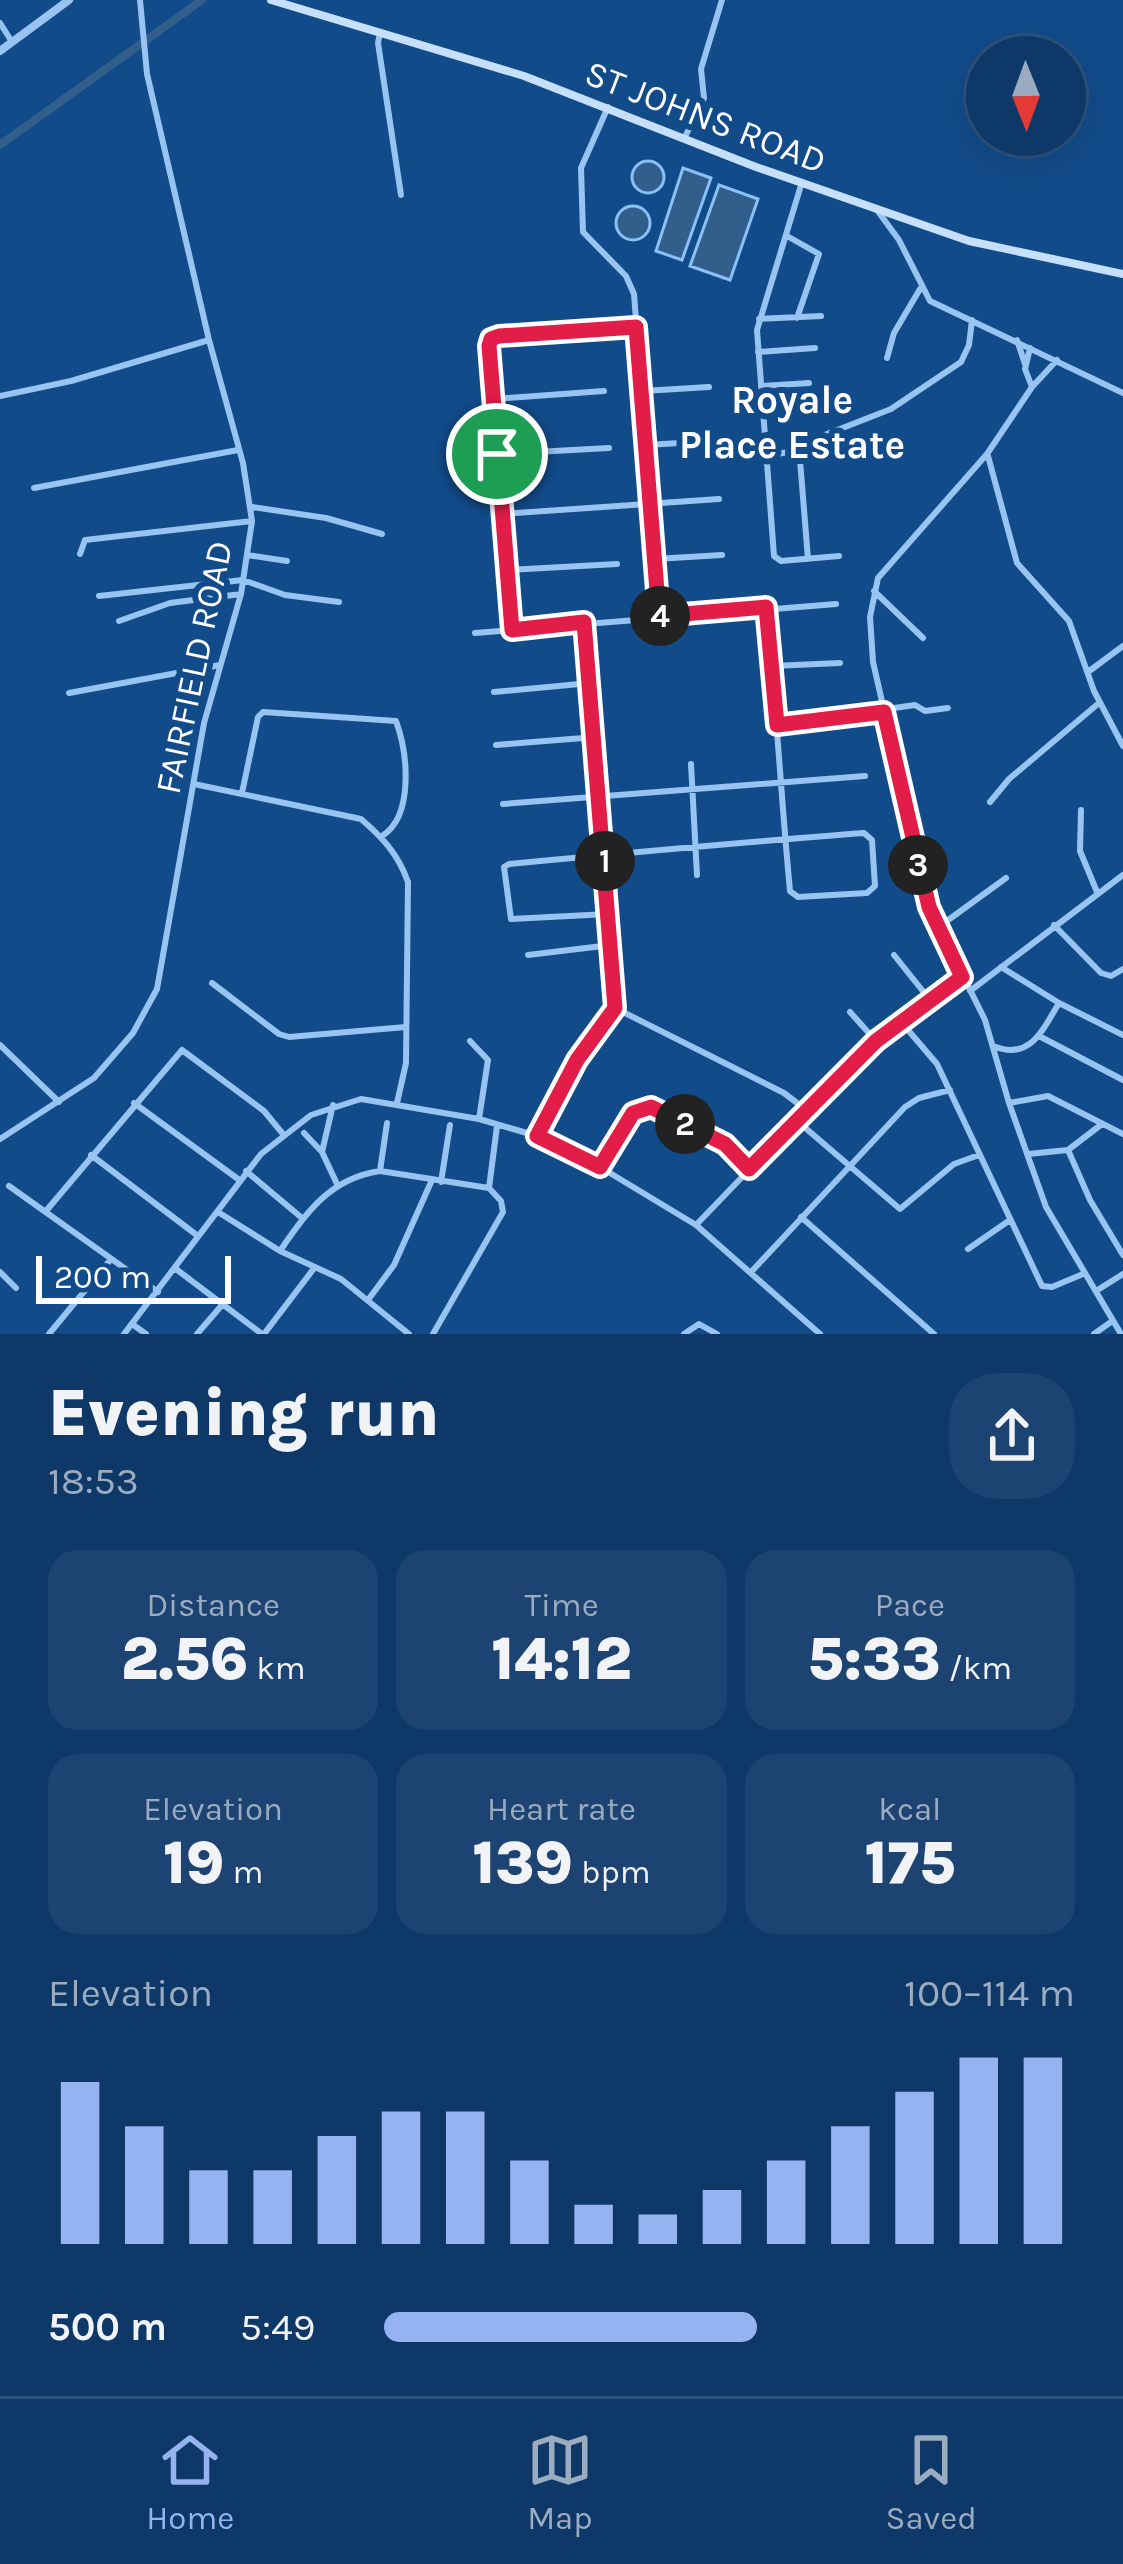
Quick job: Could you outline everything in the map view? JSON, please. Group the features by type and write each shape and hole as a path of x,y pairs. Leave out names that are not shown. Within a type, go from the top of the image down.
{"main road":[{"name":"ST JOHNS ROAD","path":"271,0 524,76 802,182 996,248 1123,274"}],"street":[{"path":"0,50 69,0"},
{"name":"FAIRFIELD ROAD","path":"0,1139 94,1078 133,1034 158,989 204,723 241,594 252,521 253,507 147,74 140,0"},
{"path":"685,137 704,98 701,69 722,0"},
{"path":"0,23 12,42"},
{"path":"380,33 401,195"},
{"path":"608,107 581,168 583,232 626,276 634,295 659,616"},
{"path":"802,182 759,319 764,456 774,556 781,562 839,556"},
{"path":"875,207 899,240 930,301 1123,393"},
{"path":"787,236 819,254 797,318"},
{"path":"887,358 894,333 920,289"},
{"path":"759,319 821,316"},
{"path":"822,436 891,410 961,362 972,320"},
{"path":"512,630 491,339 636,327"},
{"path":"0,396 71,381 209,340"},
{"path":"1017,340 1032,387"},
{"path":"1025,364 1030,347"},
{"path":"758,352 815,348"},
{"path":"1057,360 1032,387 987,454 878,578 870,617 873,662 929,907 993,1046 1046,1207 1121,1334"},
{"path":"761,386 809,383"},
{"path":"643,391 709,387"},
{"path":"494,399 604,391"},
{"path":"646,445 714,441"},
{"path":"497,454 609,448"},
{"path":"34,488 238,450"},
{"path":"764,456 789,452 800,460 808,559"},
{"path":"987,454 1017,563 1069,621 1099,703 1123,746"},
{"path":"502,514 719,499"},
{"path":"253,507 326,518 382,534"},
{"path":"80,554 85,540 252,521"},
{"path":"247,555 287,561"},
{"path":"655,559 722,555"},
{"path":"507,570 617,564"},
{"path":"99,596 243,580 285,595 339,602"},
{"path":"874,591 923,638"},
{"path":"119,621 150,607 241,594"},
{"path":"475,633 836,604"},
{"path":"608,914 511,919 502,874 508,864 695,849 785,838 864,832 872,839 875,886 872,891 793,896 785,838 779,783 766,607"},
{"path":"537,1136 577,1060 615,1008 584,622"},
{"path":"1088,672 1123,646"},
{"path":"772,666 840,663"},
{"path":"69,693 220,665"},
{"path":"494,692 590,683"},
{"path":"990,802 1009,779 1099,703"},
{"path":"777,725 915,705 926,711 948,708"},
{"path":"242,793 263,712 396,721 404,808 396,827 382,836"},
{"path":"496,745 596,737"},
{"path":"691,764 697,875"},
{"path":"503,804 865,776"},
{"path":"194,784 361,819 382,836 402,864 408,882 406,1063 397,1103"},
{"path":"1081,810 1080,851 1097,892"},
{"path":"940,926 1006,878"},
{"path":"970,992 1097,892 1122,880"},
{"path":"1054,925 1101,973 1112,976 1123,969"},
{"path":"528,955 611,945"},
{"path":"894,955 930,1000"},
{"path":"1000,967 1059,1004 1123,1035"},
{"path":"696,1225 876,1041 962,977"},
{"path":"212,982 289,1037 406,1027"},
{"path":"993,1046 1014,1052 1039,1036 1059,1004"},
{"path":"615,1008 806,1108"},
{"path":"850,1012 876,1041"},
{"path":"901,1022 937,1064 1042,1286 1052,1287 1083,1274"},
{"path":"1039,1036 1123,1080"},
{"path":"470,1041 488,1060 478,1119"},
{"path":"0,1045 59,1102"},
{"path":"46,1211 182,1050 263,1111 283,1134"},
{"path":"751,1272 905,1107 950,1090"},
{"path":"1009,1103 1048,1096 1123,1134"},
{"path":"124,1334 246,1171 283,1134 332,1105 362,1099 478,1119 537,1136 600,1167 696,1225 820,1334"},
{"path":"134,1103 239,1180"},
{"path":"322,1152 332,1105"},
{"path":"600,1167 633,1113 651,1107 725,1144 749,1169"},
{"path":"796,1120 900,1210 954,1164 979,1155"},
{"path":"380,1171 388,1123"},
{"path":"1028,1154 1068,1150 1102,1124"},
{"path":"368,1300 394,1265 436,1181 451,1125"},
{"path":"489,1188 497,1125"},
{"path":"304,1133 322,1152 337,1184"},
{"path":"1068,1150 1090,1200 1123,1255"},
{"path":"92,1154 200,1237"},
{"path":"246,1171 302,1218"},
{"path":"280,1251 302,1218 337,1184 380,1171 489,1188 501,1201 503,1212 433,1334"},
{"path":"9,1186 158,1292"},
{"path":"218,1212 280,1251 341,1279 409,1334"},
{"path":"802,1217 934,1334"},
{"path":"968,1249 1010,1220"},
{"path":"49,1334 111,1259"},
{"path":"176,1269 263,1334 315,1267"},
{"path":"0,1272 16,1288"},
{"path":"1094,1292 1123,1274"},
{"path":"197,1334 222,1305"},
{"path":"1094,1334 1112,1321"},
{"path":"132,1324 146,1334"},
{"path":"684,1334 699,1324 714,1331"}],"water":[{"path":"648,161 659,166 664,177 659,188 648,193 637,188 632,177 637,166"},
{"path":"683,168 711,178 682,260 656,251"},
{"path":"719,185 758,199 730,280 690,266"},
{"path":"633,206 645,211 650,223 645,235 633,240 621,235 616,223 621,211"}],"waterway":[{"path":"0,145 202,0"}],"district":[{"name":"Royale Place Estate","path":"792,422"}],"route":[{"path":"636,327 659,616 766,607 777,725 884,712 929,907 962,977 876,1041 749,1169 725,1144 651,1107 633,1113 600,1167 537,1136 577,1060 615,1008 584,622 512,630 497,454 491,339 636,327"}]}
